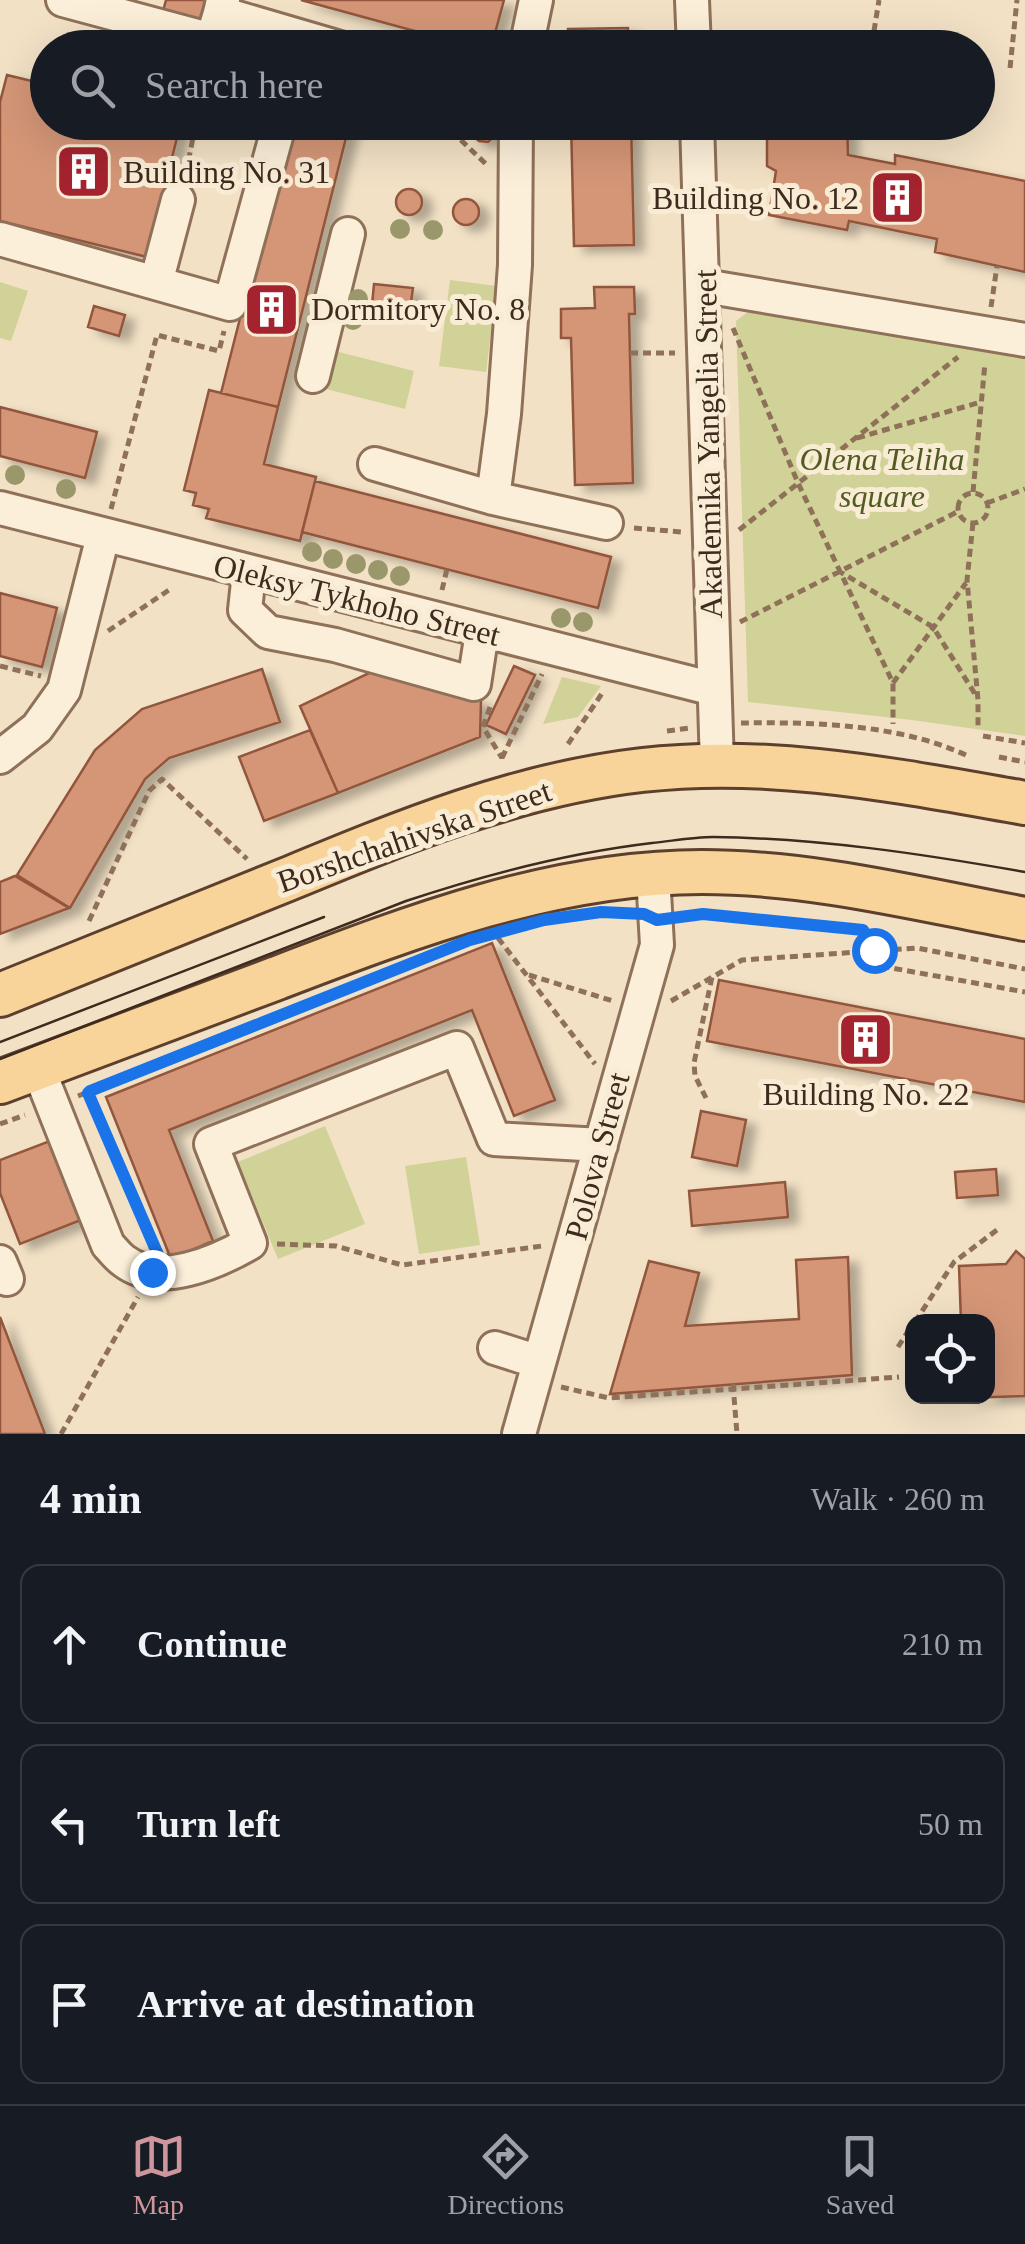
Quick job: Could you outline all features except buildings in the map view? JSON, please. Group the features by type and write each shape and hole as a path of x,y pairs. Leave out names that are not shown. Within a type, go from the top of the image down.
{"main road":[{"name":"Borshchahivska Street","path":"0,995 378,842 483,804 558,784 626,772 717,766 790,767 858,774 1025,803"},
{"path":"30,1085 383,938 475,908 564,887 700,872 770,875 1025,919"}],"street":[{"path":"63,0 175,30"},
{"path":"530,30 536,0"},
{"path":"692,0 693,30"},
{"path":"215,30 222,6 289,30"},
{"path":"0,239 230,304 275,140"},
{"path":"493,498 512,302 515,140"},
{"name":"Akademika Yangelia Street","path":"687,140 704,286 717,766"},
{"path":"156,283 182,186"},
{"path":"313,376 348,234"},
{"path":"704,286 1025,340"},
{"path":"375,464 493,498 606,523"},
{"name":"Oleksy Tykhoho Street","path":"0,508 714,690"},
{"path":"0,757 36,728 64,690 104,536"},
{"path":"249,572 245,610 268,632 335,645 474,684 482,632"},
{"name":"Polova Street","path":"519,1434 550,1375 601,1145 657,944 653,875"},
{"path":"30,1085 108,1245 126,1264 158,1272 221,1260 250,1243 211,1144 457,1048 494,1139 601,1145"},
{"path":"495,1348 550,1375"}],"path":[{"path":"874,30 879,0"},
{"path":"1010,68 1018,0"},
{"path":"182,186 192,140"},
{"path":"461,140 514,192"},
{"path":"994,292 997,266"},
{"path":"104,536 156,335 219,351 230,304"},
{"path":"732,325 837,570 894,682 893,724"},
{"path":"973,492 988,334"},
{"path":"730,536 988,334"},
{"path":"630,353 684,353"},
{"path":"854,439 982,402"},
{"path":"987,503 1025,489"},
{"path":"973,492 987,503 984,518 972,523 963,520 958,512 961,498 973,492"},
{"path":"733,626 958,512"},
{"path":"606,523 660,532 688,532"},
{"path":"972,523 968,580 978,728"},
{"path":"440,598 447,569"},
{"path":"837,570 933,627 978,700"},
{"path":"894,682 968,580"},
{"path":"502,758 546,665"},
{"path":"568,744 611,681"},
{"path":"983,736 1025,743"},
{"path":"999,757 1025,762"},
{"path":"89,922 149,791 162,779 248,859"},
{"path":"657,920 703,914 863,930 886,967 1025,992"},
{"path":"486,935 499,933 595,1064"},
{"path":"670,1001 742,960 916,948 1025,968"},
{"path":"526,974 613,1001"},
{"path":"706,1098 695,1076 694,1063 712,977"},
{"path":"0,1124 30,1085 88,1093 213,1041"},
{"path":"61,1434 158,1272 88,1093"},
{"path":"920,1314 954,1262 997,1230"},
{"path":"250,1243 336,1246 402,1265 545,1246"},
{"path":"898,1347 905,1336"},
{"path":"550,1375 609,1398 899,1377"},
{"path":"734,1387 737,1434"}],"green space":[{"path":"450,280 497,286 486,372 439,366"},
{"path":"0,282 28,291 11,341 0,338"},
{"name":"Olena Teliha square","path":"753,308 1025,357 1025,736 748,702 736,321"},
{"path":"335,351 414,371 405,409 326,389"},
{"path":"562,677 601,686 578,717 543,724"},
{"path":"325,1126 365,1224 278,1259 238,1162"},
{"path":"466,1157 480,1245 419,1254 405,1166"}],"tram line":[{"path":"0,1059 406,901 497,873 589,852 698,838 752,838 870,848 1025,872"},
{"path":"0,1042 324,917"}],"place":[{"name":"Building No. 31","path":"84,172"},
{"name":"Building No. 12","path":"898,198"},
{"name":"Dormitory No. 8","path":"272,309"},
{"name":"Building No. 22","path":"866,1040"}],"route":[{"path":"152,1272 165,1271 90,1091 470,940 544,920 601,912 644,914 657,920 703,914 863,930 874,950"}]}
